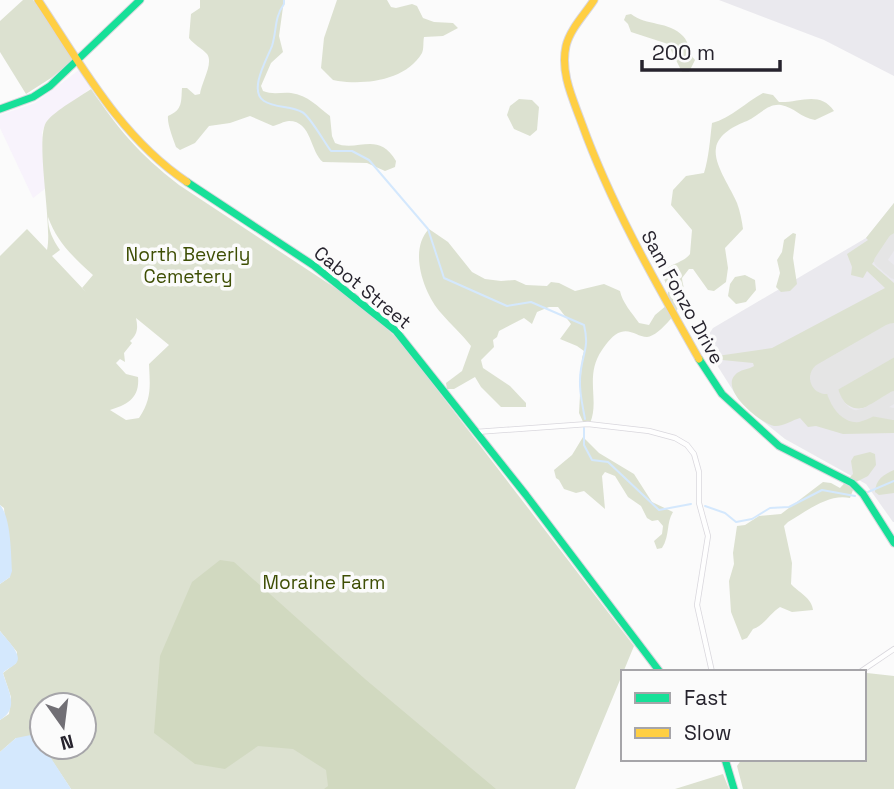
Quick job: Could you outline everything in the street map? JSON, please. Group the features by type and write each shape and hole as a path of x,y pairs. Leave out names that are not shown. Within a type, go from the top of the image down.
{"main road":[{"name":"Cabot Street","path":"38,0 130,133 146,151 165,167 313,265 381,318 408,345 658,670"},
{"path":"0,109 40,93 140,0"},
{"name":"Sam Fonzo Drive","path":"594,0 566,46 565,77 592,151 640,254 707,373 723,394 779,446 852,483 863,494 894,543"},
{"path":"728,761 734,789"}],"street":[{"path":"476,432 588,424 649,431 687,444 698,465 699,503 708,536 697,605 712,670"},
{"path":"863,670 894,649"}],"shaded area":[{"path":"719,0 894,0 894,76 824,40"},
{"path":"79,70 91,88 46,122 42,132 46,188 33,198 0,128 0,115 35,103"},
{"path":"894,203 893,522 866,484 785,439 739,400 703,343 713,328 866,238"}],"green space":[{"path":"23,0 33,0 73,60 26,94 0,52 0,21"},
{"path":"200,0 284,0 279,36 283,52 271,63 261,86 263,91 297,94 308,99 330,116 335,143 351,146 375,144 389,152 396,161 395,167 385,171 367,163 323,162 306,131 297,122 287,121 273,126 250,116 209,126 195,143 180,150 176,147 168,116 179,108 182,88 187,88 195,95 200,94 209,62 207,54 189,38 191,14 200,8"},
{"path":"337,0 387,0 391,7 396,8 412,4 417,6 423,18 434,22 453,23 458,28 443,36 424,37 422,53 415,62 396,75 361,82 333,80 321,68 324,38"},
{"path":"631,14 671,28 683,36 695,60 689,72 682,72 668,44 631,32 624,20 626,15"},
{"name":"Moraine Farm","path":"91,89 131,141 179,185 358,303 399,340 634,646 624,670 621,670 621,678 575,789 71,789 52,761 98,761 98,691 28,691 28,738 16,738 0,752 0,720 9,714 11,697 3,673 16,663 17,652 0,631 0,584 10,577 4,508 0,505 0,256 27,229 47,250 48,222 42,144 47,121","holes":["48,217 66,249 93,275 82,288 52,256 60,250 51,235","136,318 169,345 149,364 149,392 139,418 126,420 110,410 127,403 137,390 138,377 126,374 116,363 120,359 125,362 124,353 136,333"]},
{"path":"763,93 773,95 779,102 816,99 834,111 815,120 786,106 776,105 763,110 720,138 716,148 717,161 737,203 743,229 725,248 728,268 726,282 714,291 708,290 693,269 689,269 682,278 684,292 680,306 658,332 647,337 625,331 610,339 594,369 594,406 590,423 584,424 579,413 584,351 560,339 571,324 558,307 537,312 532,324 524,318 499,331 493,340 494,347 481,360 483,368 510,386 526,403 526,407 501,407 475,377 454,389 447,389 446,383 462,371 471,346 435,305 424,284 419,260 420,248 429,229 448,242 472,272 485,279 515,280 526,285 547,286 551,282 559,283 575,291 604,284 620,291 639,323 649,325 655,315 667,305 665,271 690,254 692,230 671,205 673,190 686,176 704,173 712,123"},
{"path":"519,99 532,100 539,107 537,130 530,136 514,129 507,115 510,106"},
{"path":"894,203 894,233 872,264 894,283 894,326 817,370 844,414 857,419 877,414 894,417 894,433 843,434 816,426 808,427 800,418 781,425 768,424 744,405 733,389 732,381 735,375 754,366 753,363 710,357 772,348 885,288 867,271 863,278 851,275 852,267 847,254 868,240 866,238"},
{"path":"793,233 796,234 793,258 797,284 790,291 781,292 776,287 780,273 777,260 784,240"},
{"path":"745,275 755,280 756,290 746,302 736,304 728,296 730,284 735,277"},
{"path":"894,350 894,392 864,408 850,406 844,402 837,393 840,382"},
{"path":"583,437 599,453 634,474 652,502 673,512 662,548 657,549 654,541 662,534 663,526 658,520 647,518 641,506 628,497 615,476 605,472 602,476 605,509 584,491 576,493 564,489 556,478 554,470 572,455"},
{"path":"870,452 875,454 876,465 868,476 856,482 850,498 825,501 784,526 792,563 791,584 807,599 813,610 792,612 780,607 742,640 731,612 729,581 734,564 737,526 745,525 759,516 781,514 823,482 840,488 853,474 851,461 854,456"},
{"path":"894,470 894,493 879,495 875,492 879,481"},
{"path":"220,560 234,562 365,679 496,789 324,789 328,786 326,770 293,749 258,746 225,769 195,764 154,733 160,656 192,582"},
{"path":"866,674 894,676 894,789 743,789 737,766 741,761 866,761"},
{"path":"723,774 729,789 675,789"}],"water":[{"path":"0,505 8,527 12,571 10,577 0,584"},
{"path":"0,631 18,658 16,663 3,673 11,705 10,710 0,720"},
{"path":"28,736 28,761 53,761 71,789 0,789 0,752 16,738"}],"waterway":[{"path":"284,0 272,46 260,75 260,96 268,103 305,114 331,151 352,151 369,160 428,229 444,278 507,306 531,302 584,325 586,343 580,382 585,419"},
{"path":"584,428 584,445 592,460 608,462 659,510 691,504"},
{"path":"868,492 894,481"},
{"path":"705,506 725,513 736,522 752,519 770,508 789,507 822,490 855,496"}],"taxiway":[{"path":"894,240 880,261 894,273"},
{"path":"834,374 833,394 846,413 852,416 867,413 894,397"},
{"path":"872,410 894,414"}],"runway":[{"path":"826,378 894,339"}],"traffic: fast":[{"path":"0,109 33,97 50,86 140,0"},
{"path":"187,182 313,265 396,331 526,495 658,670"},
{"path":"699,359 722,394 779,446 852,483 863,494 894,543"},
{"path":"726,761 734,789"}],"traffic: slow":[{"path":"38,0 87,75 122,122 163,164 187,182"},
{"path":"594,0 574,28 566,46 568,86 594,155 621,215 699,359"}],"park label":[{"name":"North Beverly Cemetery","path":"188,265"}]}
